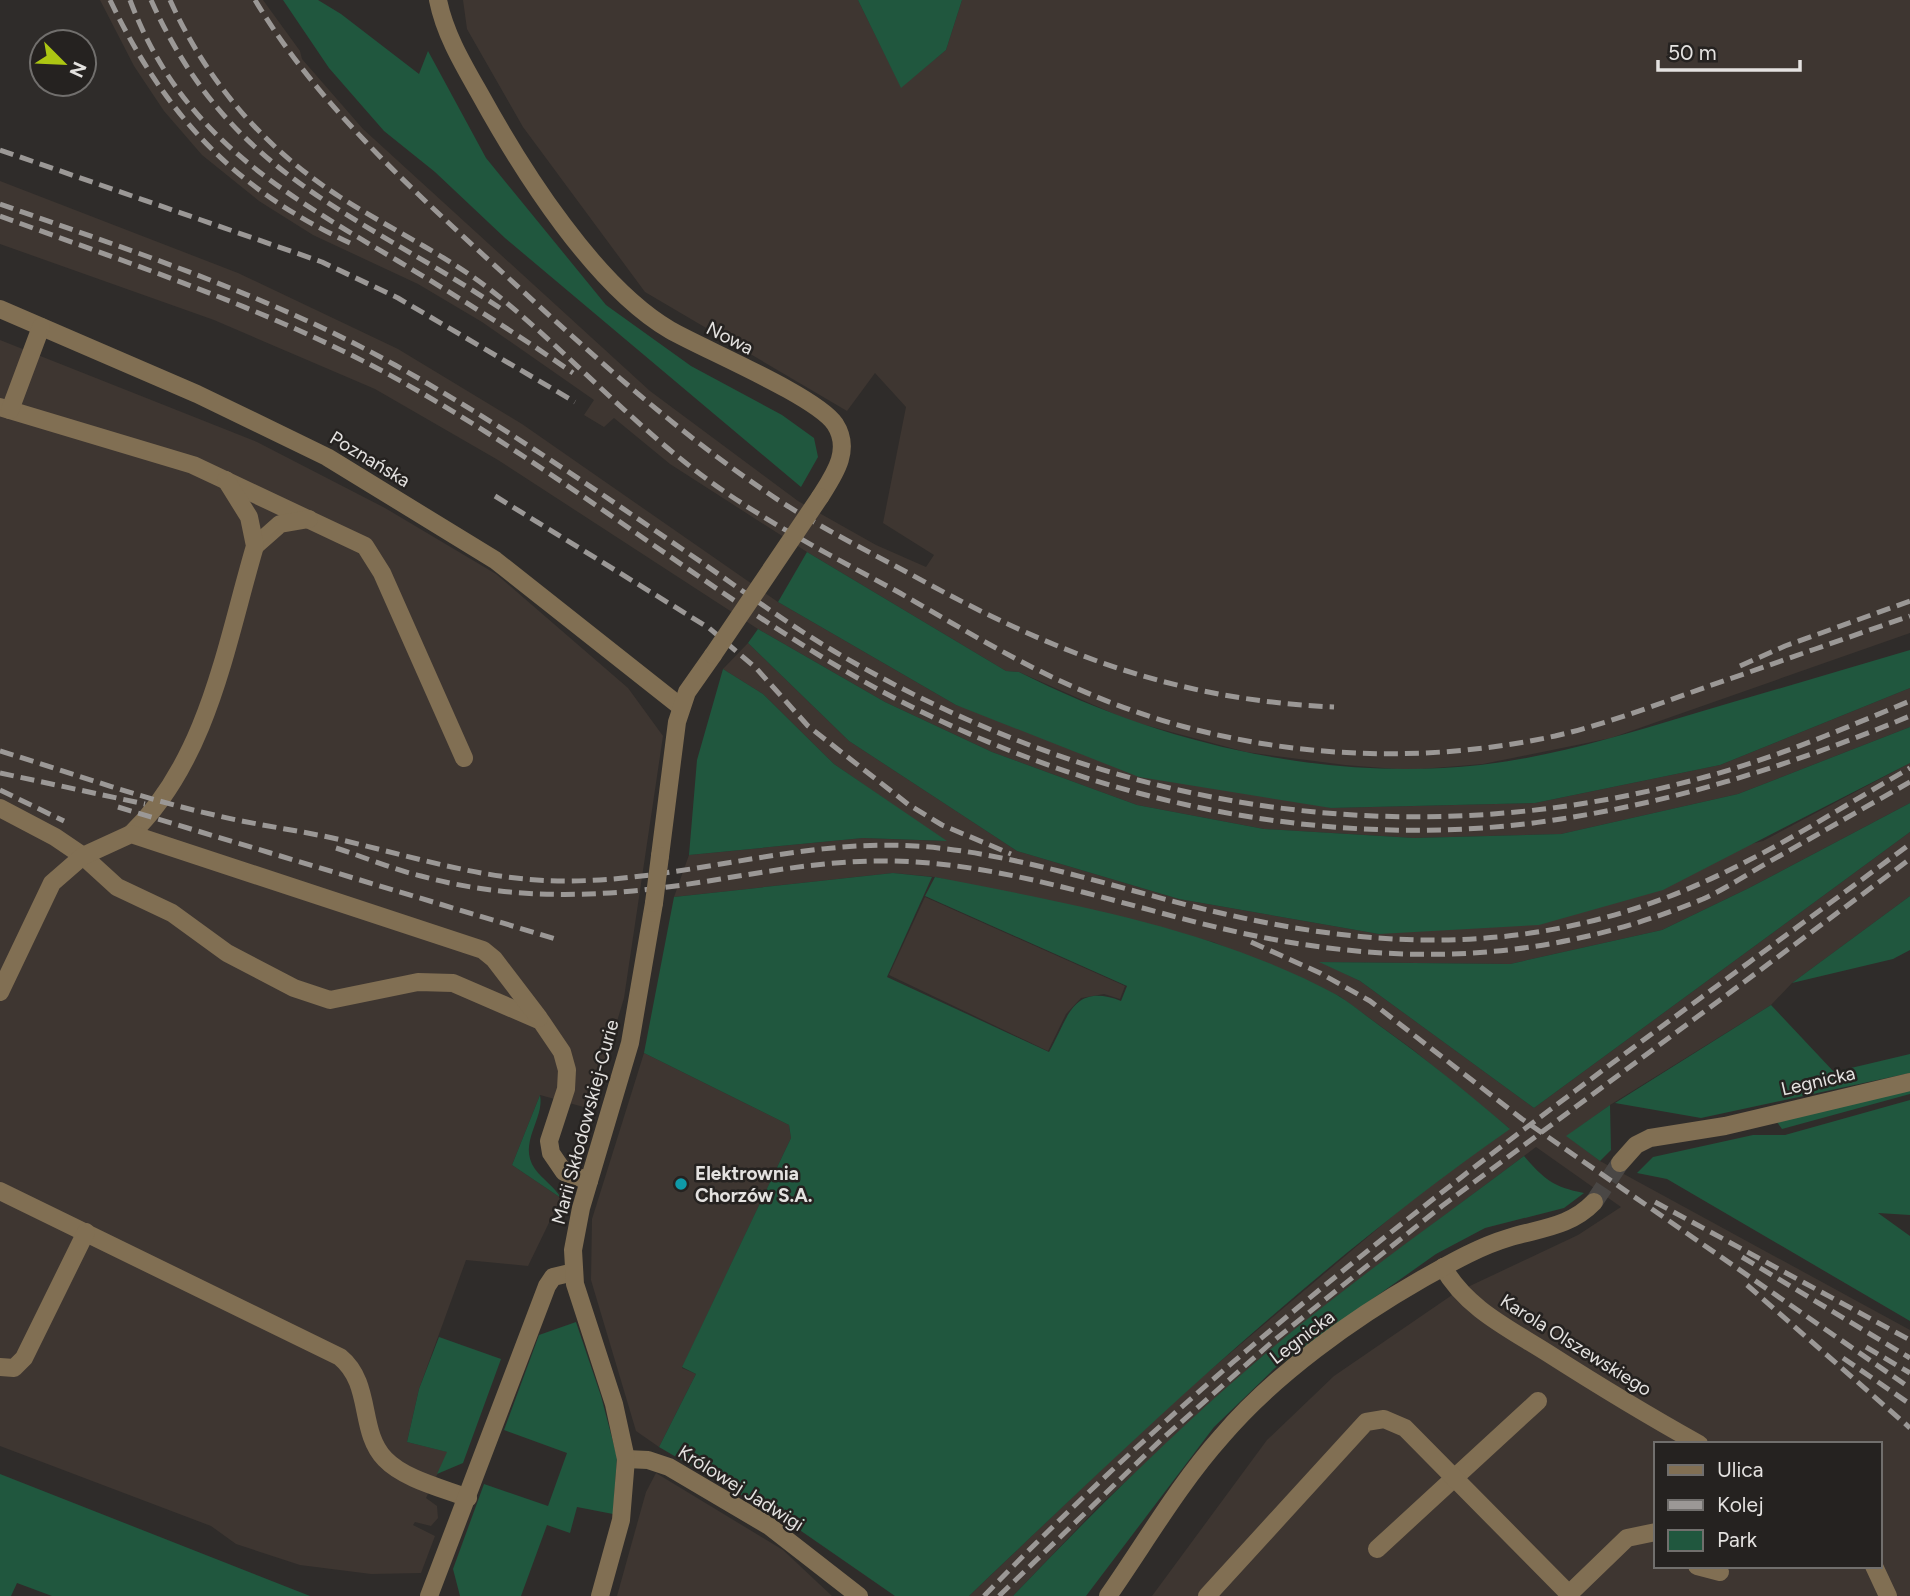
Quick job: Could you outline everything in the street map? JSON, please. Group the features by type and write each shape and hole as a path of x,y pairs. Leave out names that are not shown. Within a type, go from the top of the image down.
{"street":[{"name":"Nowa","path":"438,0 452,43 516,159 565,225 627,298 665,327 813,405 834,423 842,444 840,461 820,497 687,692 681,708"},
{"name":"Poznańska","path":"0,309 197,394 327,457 495,560 681,708"},
{"path":"41,327 5,408 155,452 226,480 365,545 382,573 464,758"},
{"path":"0,992 52,883 83,856 131,834 160,799 196,739 255,546 249,517 226,480"},
{"path":"255,546 280,524 311,519"},
{"name":"Marii Skłodowskiej-Curie","path":"600,1596 612,1560 623,1508 626,1459 614,1404 582,1310 573,1272 577,1227 630,1043 654,904 681,708"},
{"path":"0,808 35,823 83,856 117,887 172,913 227,953 294,988 330,1000 418,982 453,983 541,1021"},
{"path":"131,834 483,950 494,959 562,1052 567,1070 566,1090 549,1141 551,1153 564,1172 589,1181"},
{"name":"Legnicka","path":"1620,1163 1636,1145 1650,1138 1725,1126 1910,1082"},
{"path":"0,1191 340,1357 349,1365 360,1384 372,1436 383,1457 400,1469 468,1497"},
{"name":"Legnicka","path":"1112,1595 1205,1456 1244,1411 1327,1343 1443,1267 1507,1238 1573,1220 1594,1202"},
{"path":"0,1367 14,1368 24,1358 86,1233"},
{"name":"Karola Olszewskiego","path":"1443,1267 1465,1298 1487,1315 1601,1389 1695,1442"},
{"path":"429,1596 547,1286 553,1277 573,1272"},
{"path":"1377,1549 1538,1401"},
{"path":"1207,1596 1366,1422 1384,1419 1405,1428 1568,1595 1628,1538 1654,1534"},
{"name":"Królowej Jadwigi","path":"626,1459 659,1462 692,1480 769,1526 859,1596"},
{"path":"1705,1568 1720,1572"},
{"path":"1875,1568 1888,1596"}],"shaded area":[{"path":"100,0 263,0 300,51 302,59 363,129 650,391 798,501 876,545 926,567 934,555 883,523 906,407 875,373 847,411 645,292 523,127 467,29 463,0 858,0 901,87 946,50 962,0 1910,0 1910,633 1611,738 1483,764 1409,770 1345,765 1246,752 1130,721 1019,672 1006,671 807,552 670,464 614,418 604,427 584,415 594,400 482,322 418,284 313,235 259,201 202,155 164,111 134,66"},
{"path":"0,181 238,273 398,349 522,424 778,602 956,705 1331,808 1535,803 1720,765 1910,688 1910,727 1738,794 1561,834 1414,838 1264,829 1137,805 992,752 885,702 758,629 498,460 375,389 214,320 0,244"},
{"path":"0,340 257,442 385,508 496,574 628,688 663,736 624,998 591,1109 540,1095 512,1165 561,1198 528,1266 466,1260 419,1389 407,1442 448,1452 426,1498 437,1506 438,1518 431,1526 415,1522 413,1525 435,1536 421,1573 371,1574 300,1565 236,1544 211,1526 0,1446"},
{"path":"748,643 849,741 1017,851 1179,899 1379,934 1763,841 1910,763 1910,803 1749,888 1662,930 1510,964 1321,962 1360,981 1534,1108 1910,832 1910,896 1792,983 1771,1005 1610,1105 1567,1136 1600,1161 1910,1330 1910,1596 1152,1596 1267,1440 1334,1376 1455,1293 1578,1235 1621,1207 1536,1147 1346,1289 1258,1360 1098,1507 1013,1596 969,1596 1170,1404 1421,1192 1509,1128 1412,1049 1339,996 1213,942 935,877 893,873 674,897 689,855 863,838 945,841 834,764 763,694 723,669"},
{"path":"925,897 1125,986 1120,999 1104,994 1081,998 1066,1014 1048,1051 889,975"},
{"path":"644,1053 789,1125 791,1138 682,1368 696,1374 659,1447 636,1431 591,1280 592,1219"},
{"path":"656,1473 783,1550 832,1596 617,1596 646,1492"}],"green space":[{"path":"283,0 318,0 341,14 419,74 428,51 486,158 606,305 691,366 782,415 814,438 818,457 801,487 505,238 435,172 384,131 329,68"},
{"path":"858,0 962,0 946,50 901,88"},
{"path":"807,552 1006,671 1019,672 1128,719 1185,737 1243,752 1302,762 1361,768 1421,769 1480,765 1533,757 1610,738 1910,650 1910,688 1720,765 1535,803 1331,808 1139,777 956,705 778,602"},
{"path":"758,629 885,702 992,752 1137,805 1264,829 1414,838 1561,834 1738,794 1910,727 1910,763 1663,890 1539,925 1379,934 1179,899 1017,851 849,741 748,643"},
{"path":"723,669 763,694 834,764 947,841 863,838 689,855 697,760"},
{"path":"1910,803 1910,832 1534,1108 1360,981 1319,962 1510,964 1662,930 1749,888"},
{"path":"893,873 932,877 887,977 1049,1052 1067,1016 1082,1000 1092,996 1105,996 1121,1001 1127,986 925,896 935,877 1140,921 1241,952 1289,972 1348,1002 1430,1063 1510,1129 1438,1182 1298,1293 1165,1412 969,1596 895,1596 791,1524 659,1447 696,1374 682,1367 791,1138 789,1125 644,1053 674,897"},
{"path":"1910,896 1910,950 1893,959 1792,983"},
{"path":"1771,1005 1834,1072 1910,1054 1910,1073 1701,1118 1615,1103"},
{"path":"1910,1088 1910,1094 1782,1129 1777,1122"},
{"path":"540,1095 539,1113 530,1140 530,1159 535,1169 561,1198 512,1165"},
{"path":"1910,1100 1910,1215 1878,1213 1910,1236 1910,1321 1667,1179 1637,1173 1653,1157 1753,1135 1785,1135"},
{"path":"1610,1105 1611,1150 1600,1161 1566,1136"},
{"path":"1524,1156 1550,1181 1584,1193 1564,1208 1485,1228 1436,1254 1275,1368 1214,1427 1086,1596 1013,1596 1132,1475 1258,1360 1356,1281"},
{"path":"576,1322 601,1396 617,1457 613,1514 577,1507 570,1533 547,1525 521,1596 460,1596 453,1569 484,1484 548,1506 567,1453 504,1430 539,1335"},
{"path":"439,1337 501,1359 463,1463 437,1474 447,1452 407,1442 419,1389"},
{"path":"0,1474 310,1596 52,1596 17,1583 11,1596 0,1596"}],"tunnel":[{"path":"1594,1202 1620,1163"}],"railway":[{"path":"110,0 154,79 207,144 238,173 271,198 350,243"},
{"path":"130,0 151,47 177,88 206,124 239,155 314,210 465,302 573,373"},
{"path":"151,0 183,60 218,109 257,149 345,214 500,308"},
{"path":"170,0 201,58 220,85 240,111 287,157 340,197 483,284 527,320 674,454 723,491 823,551 1046,674 1097,697 1152,717 1208,733 1323,751 1381,754 1498,746 1555,736 1613,720 1910,616"},
{"path":"255,0 306,73 394,171 622,380 726,464 798,513 964,602 1065,649 1115,667 1220,694 1334,707"},
{"path":"0,150 322,262 398,298 575,402"},
{"path":"0,204 251,296 348,340 433,386 506,431 832,650 935,705 1040,749 1147,782 1256,805 1366,816 1478,815 1591,802 1705,777 1783,752 1910,701"},
{"path":"0,216 244,307 386,373 498,440 767,622 822,657 906,704 993,744 1084,777 1178,803 1273,820 1369,829 1466,829 1561,819 1651,802 1738,778 1825,749 1910,716"},
{"path":"495,496 709,628 756,668 808,726 909,805 942,825 1011,854"},
{"path":"1740,666 1785,646 1910,601"},
{"path":"0,751 191,810 330,837 457,868 513,878 570,881 613,879 828,848 915,846 1031,864 1187,905 1290,927 1353,936 1415,940 1476,939 1537,932 1597,920 1658,901 1768,850 1910,768"},
{"path":"0,773 145,804"},
{"path":"336,848 399,870 447,882 500,891 553,894 633,891 860,861 936,864 1023,878 1195,922 1297,944 1415,954 1473,953 1530,947 1587,936 1645,920 1703,899 1910,782"},
{"path":"0,790 64,821"},
{"path":"118,807 559,940"},
{"path":"984,1596 1090,1491 1201,1390 1314,1294 1549,1110 1910,844"},
{"path":"999,1596 1162,1439 1272,1342 1442,1206 1910,859"},
{"path":"1251,942 1320,973 1370,1001 1522,1119 1910,1388"},
{"path":"1655,1202 1910,1340"},
{"path":"1742,1257 1910,1358"},
{"path":"1747,1285 1910,1428"},
{"path":"1866,1347 1910,1373"},
{"path":"1843,1358 1910,1404"}],"place":[{"name":"Elektrownia Chorzów S.A.","path":"681,1184"}]}
